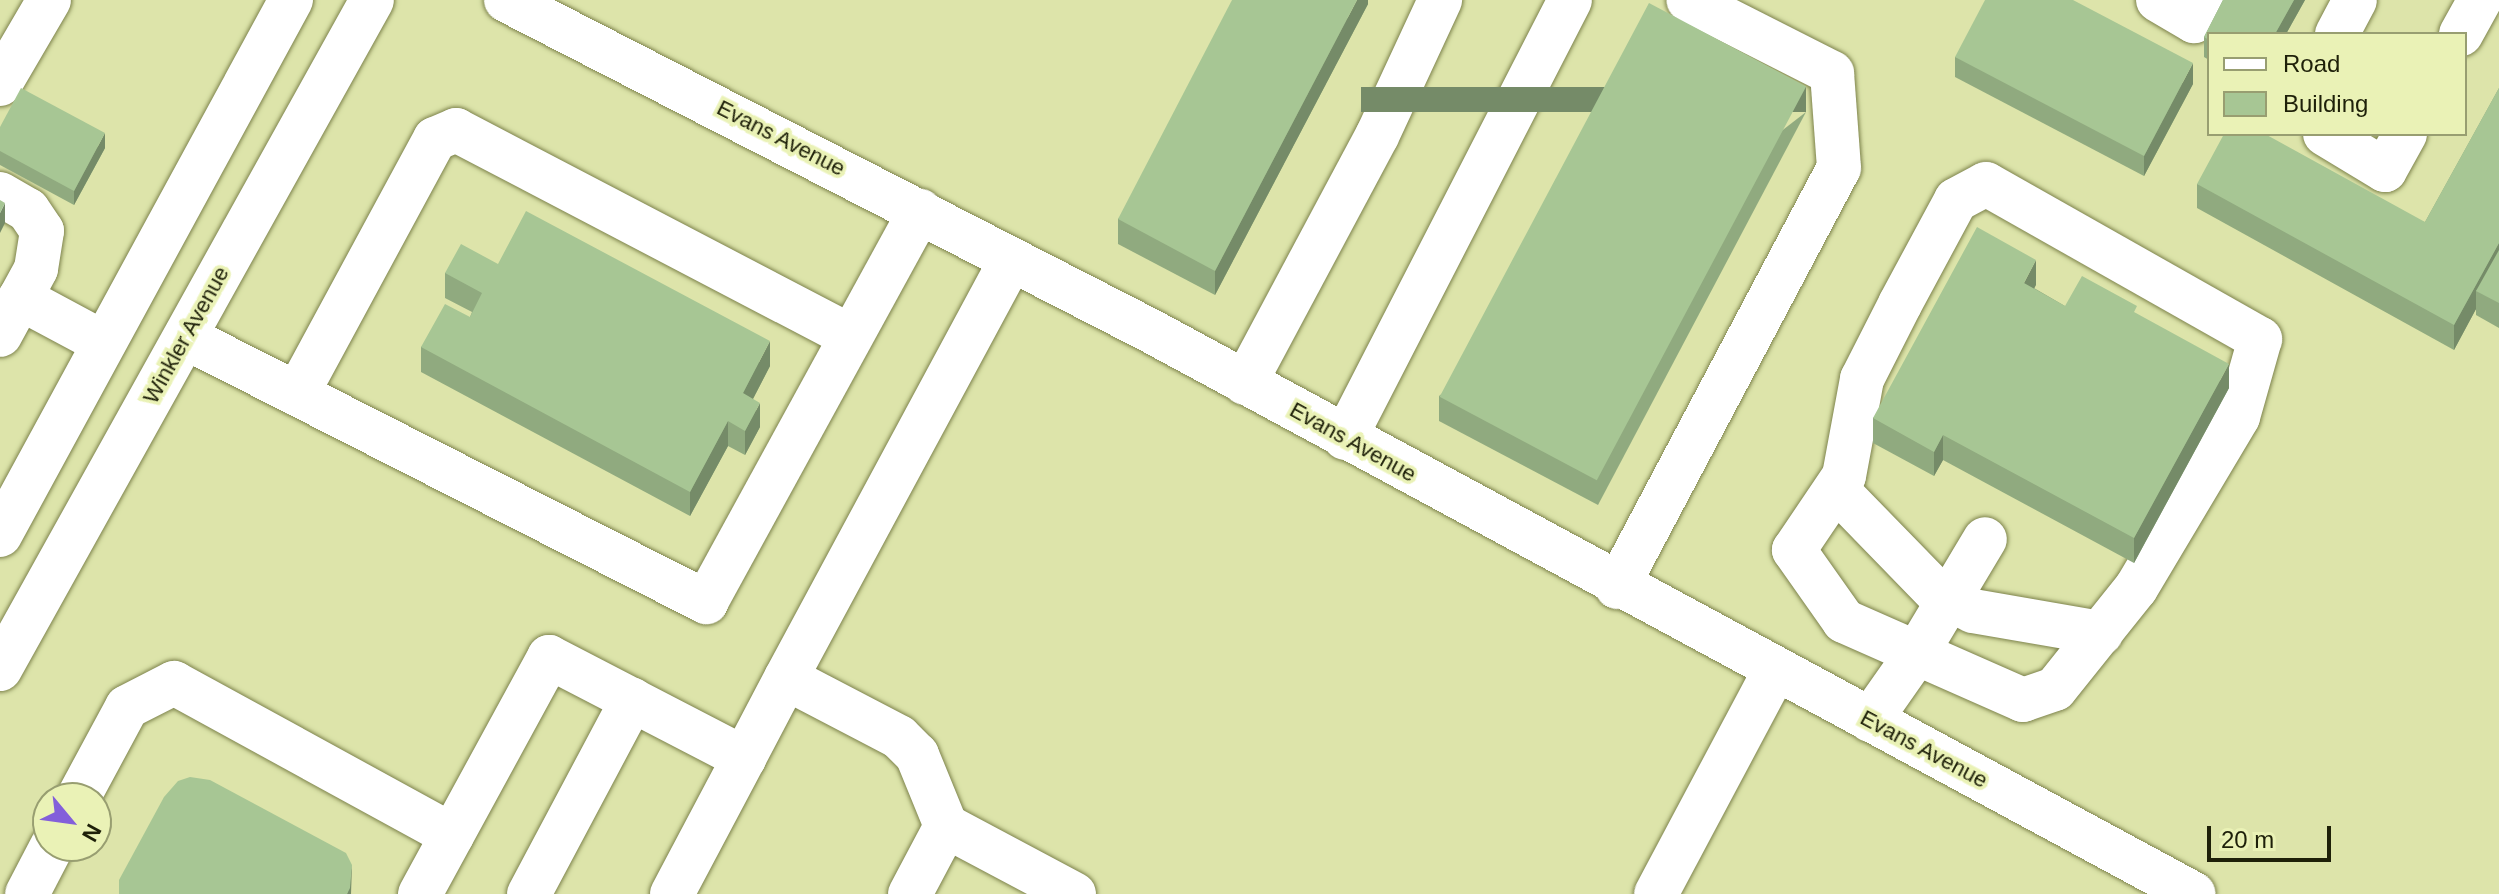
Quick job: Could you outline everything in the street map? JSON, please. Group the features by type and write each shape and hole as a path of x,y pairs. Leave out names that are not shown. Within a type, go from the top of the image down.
{"street":[{"path":"0,84 49,0"},
{"path":"0,535 291,0"},
{"name":"Winkler Avenue","path":"0,669 372,0"},
{"name":"Evans Avenue","path":"506,0 552,10 1617,587 2194,894"},
{"path":"1245,383 1377,136 1440,0"},
{"path":"1345,438 1570,0"},
{"path":"1617,587 1839,168 1832,73 1688,0"},
{"path":"2158,0 2194,21 2205,0"},
{"path":"2338,32 2355,0"},
{"path":"2462,32 2480,0"},
{"path":"297,394 435,139 456,130 848,335"},
{"path":"2328,136 2385,170 2404,136"},
{"path":"1986,184 2260,339 2238,417 2136,588 2055,689 2023,700 1915,656 1844,621 1794,550 1836,489 1844,476 1862,379 1956,200 1986,184"},
{"path":"0,194 28,210 42,231 36,269 10,316 104,343"},
{"path":"185,337 706,602 848,335 920,211"},
{"path":"672,894 1011,260"},
{"path":"1836,489 1938,594 1973,611 2101,633"},
{"path":"1870,720 1915,656 1985,539"},
{"path":"420,894 549,657 744,758"},
{"path":"1656,894 1775,670"},
{"path":"786,678 899,737 917,755 946,826 1074,894"},
{"path":"87,782 127,707 174,683 452,835"},
{"path":"529,894 632,700"},
{"path":"910,894 946,826"},
{"path":"27,894 44,862"}],"building":[{"path":"1232,0 1357,0 1215,271 1118,219"},
{"path":"1985,0 2073,0 2193,63 2144,156 1955,57"},
{"path":"2223,0 2294,0 2276,32 2207,32 2207,39 2204,37"},
{"path":"1649,3 1806,87 1597,480 1440,397"},
{"path":"21,88 105,133 74,191 0,151 0,127"},
{"path":"2499,88 2499,243 2454,325 2197,184 2223,136 2269,136 2425,222"},
{"path":"526,211 770,341 743,393 760,403 745,431 728,421 690,492 421,347 445,304 470,317 482,293 445,273 461,244 498,264"},
{"path":"1977,227 2036,260 2024,283 2065,306 2082,276 2137,306 2134,312 2229,364 2134,538 1943,435 1934,452 1873,418"},
{"path":"2499,250 2499,303 2476,291"},
{"path":"190,777 210,780 346,853 352,865 347,894 119,894 119,880 164,797 178,781"}]}
